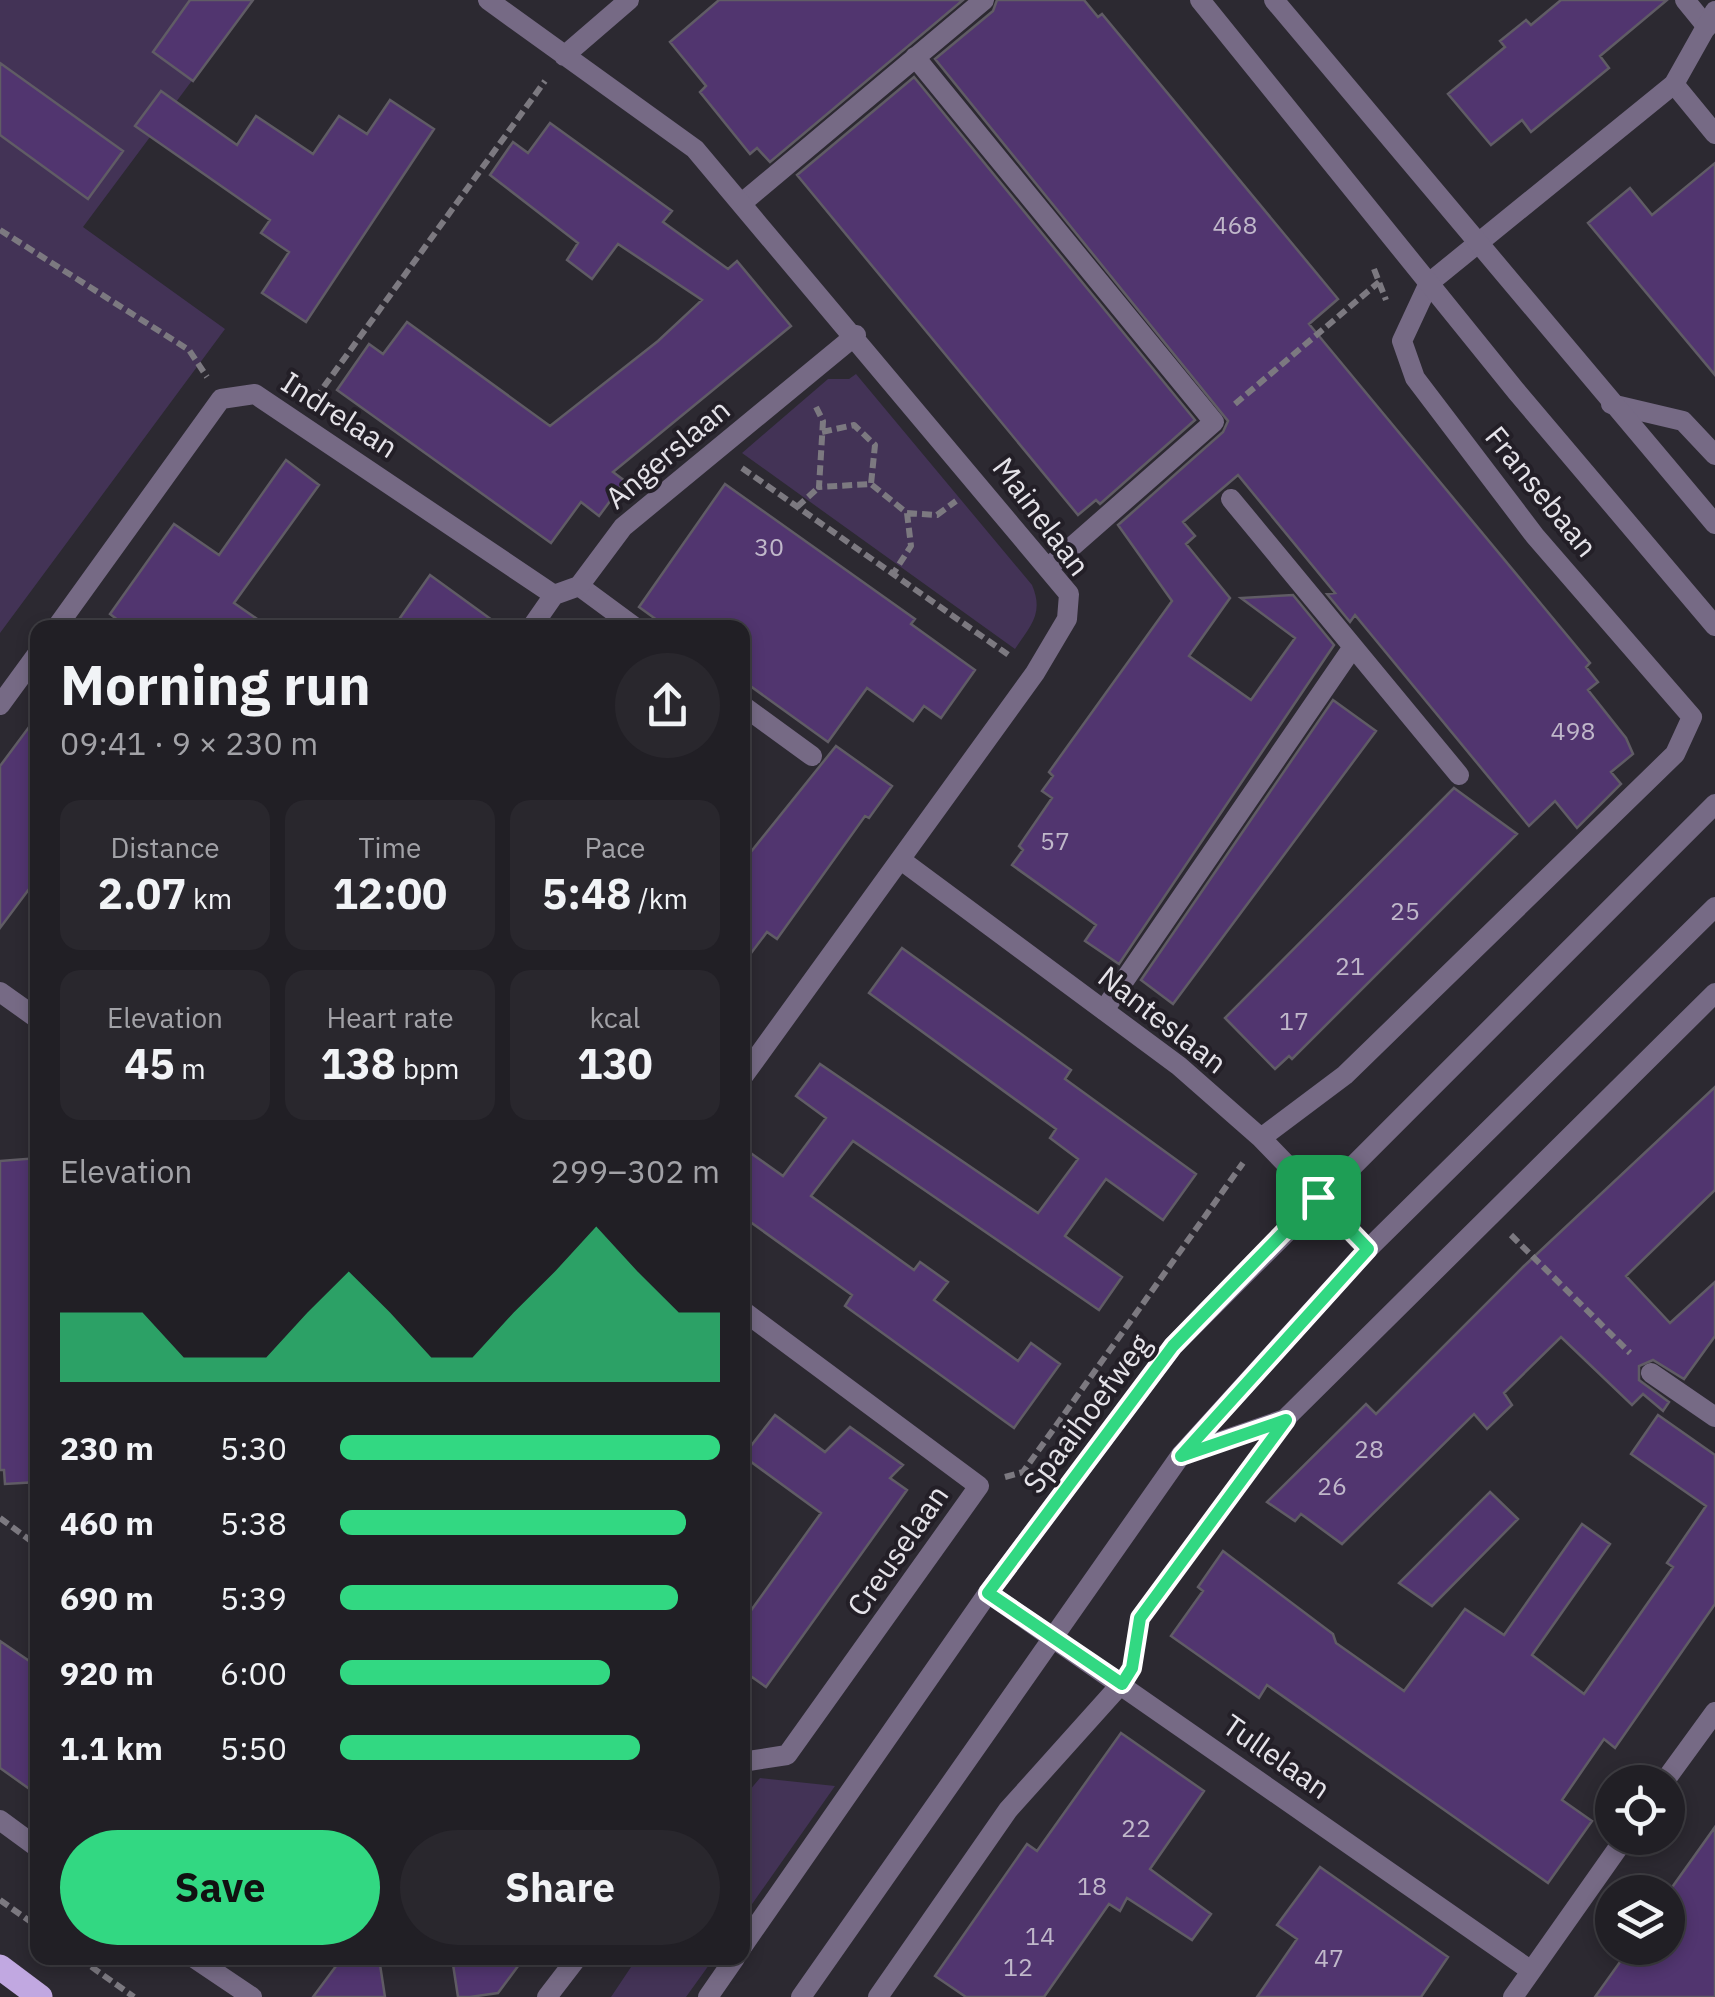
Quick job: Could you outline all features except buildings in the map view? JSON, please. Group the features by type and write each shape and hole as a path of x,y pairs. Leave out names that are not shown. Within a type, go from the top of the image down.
{"main road":[{"path":"0,1967 40,1997"}],"street":[{"name":"Mainelaan","path":"488,0 695,149 856,334 1050,566 1069,594 1068,619 1035,673 750,1067"},
{"path":"564,56 628,0"},
{"path":"742,203 984,0"},
{"name":"Fransebaan","path":"1200,0 1428,284 1715,626"},
{"path":"1274,0 1610,404 1715,524"},
{"path":"1685,0 1711,19 1674,84 1715,134"},
{"path":"915,57 1214,422 1050,566"},
{"name":"Fransebaan","path":"1261,1138 1345,1074 1675,754 1692,717 1674,690 1535,536 1415,378 1402,341 1428,284 1674,84"},
{"name":"Angerslaan","path":"579,586 622,527 856,334"},
{"name":"Indrelaan","path":"221,399 255,394 554,595"},
{"path":"62,620 221,399"},
{"path":"1610,404 1683,421 1715,456"},
{"path":"1230,499 1459,776"},
{"path":"536,620 554,595 579,586 625,620"},
{"path":"1104,1010 1353,647"},
{"path":"0,705 30,664"},
{"path":"750,711 812,756"},
{"name":"Spaaihoefweg","path":"750,1935 988,1593 1173,1346 1715,804"},
{"name":"Nanteslaan","path":"901,860 1179,1066 1261,1138 1368,1249"},
{"path":"801,1997 1181,1456 1368,1249 1715,907"},
{"path":"0,992 30,1013"},
{"path":"1181,1456 1286,1420 1715,993"},
{"name":"Creuselaan","path":"750,1316 980,1486 787,1755 750,1761"},
{"path":"1650,1373 1715,1418"},
{"name":"Tullelaan","path":"988,1593 1530,1970"},
{"path":"878,1997 1008,1810 1122,1684"},
{"path":"1676,1765 1715,1712"},
{"path":"0,1820 30,1842"},
{"path":"1513,1997 1613,1855"},
{"path":"204,1965 252,1997"},
{"path":"546,1997 571,1965"},
{"path":"708,1997 730,1965"}],"path":[{"path":"299,421 564,56"},
{"path":"0,230 189,350 221,399"},
{"path":"1214,422 1379,282"},
{"path":"801,379 823,421 819,487"},
{"path":"822,432 854,425 875,446 871,484"},
{"path":"716,450 1035,673"},
{"path":"797,507 819,487 871,484 906,514 938,515 980,484"},
{"path":"893,574 911,546 906,514"},
{"name":"Spaaihoefweg","path":"980,1486 1023,1472 1261,1138"},
{"path":"1122,1684 1132,1668 1140,1618 1286,1420"},
{"path":"0,1518 30,1540"},
{"path":"0,1900 30,1922"},
{"path":"89,1965 134,1997"}],"shaded area":[{"path":"0,0 252,0 83,227 225,329 0,633"},
{"path":"856,374 1032,585 1036,611 1015,649 742,453 828,379 849,379"},
{"path":"760,1778 835,1786 750,1907 750,1790"},
{"path":"632,1965 709,1965 686,1997 611,1997"}],"route":[{"path":"1318,1197 1368,1249 1181,1456 1286,1420 1140,1618 1132,1668 1122,1684 988,1593 1173,1346 1318,1197"}]}
